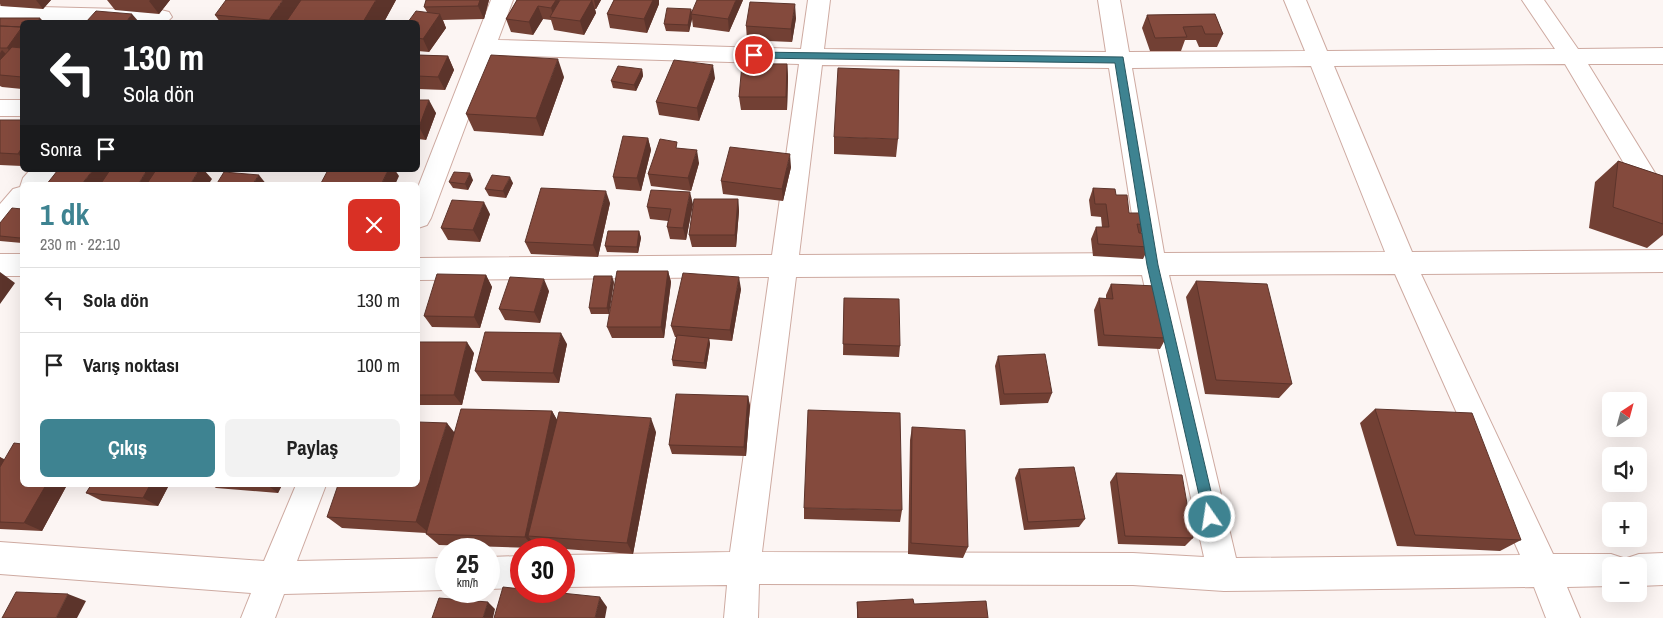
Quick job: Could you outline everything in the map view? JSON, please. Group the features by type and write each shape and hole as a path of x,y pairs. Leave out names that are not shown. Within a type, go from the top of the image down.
{"street":[{"path":"0,13 158,20 176,0"},
{"path":"420,213 502,0"},
{"path":"741,618 744,568 819,0"},
{"path":"1109,0 1153,265 1224,575"},
{"path":"1295,0 1403,263 1544,571 1563,618"},
{"path":"1532,0 1571,56 1663,207"},
{"path":"484,47 812,57 1120,60 1663,56"},
{"path":"0,108 20,108"},
{"path":"420,155 442,156"},
{"path":"35,182 43,172"},
{"path":"0,222 20,198"},
{"path":"420,269 785,264 1153,265 1663,261"},
{"path":"0,265 20,265"},
{"path":"258,618 310,487"},
{"path":"0,558 273,578 435,574"},
{"path":"575,571 744,568 1133,569 1224,575 1602,570"},
{"path":"1647,570 1663,570"}],"building":[{"path":"226,0 283,0 269,20 215,15"},
{"path":"301,0 376,0 364,20 287,20"},
{"path":"426,0 480,0 478,6 424,7"},
{"path":"517,0 556,0 551,8 538,6 529,22 506,19"},
{"path":"560,0 592,0 580,21 550,17"},
{"path":"614,0 653,0 644,19 607,14"},
{"path":"697,0 736,0 728,19 691,14"},
{"path":"750,2 795,4 791,29 746,26"},
{"path":"667,8 691,9 688,25 664,24"},
{"path":"96,11 132,14 128,20 88,20"},
{"path":"416,11 440,14 423,39 420,38 420,20 409,20"},
{"path":"1215,14 1223,34 1205,34 1202,26 1183,27 1187,37 1155,38 1147,15"},
{"path":"0,18 40,18 38,20 20,20 20,27 0,26"},
{"path":"0,26 20,27 20,30 7,48 0,48"},
{"path":"12,47 20,48 20,77 0,75 0,60"},
{"path":"420,55 448,56 438,77 420,76"},
{"path":"491,55 558,59 536,118 466,114"},
{"path":"674,60 713,65 697,108 656,102"},
{"path":"742,64 787,64 786,97 739,97"},
{"path":"618,66 642,69 634,85 611,81"},
{"path":"838,68 899,70 898,139 834,137"},
{"path":"420,100 429,100 420,124"},
{"path":"0,120 20,120 20,150 18,154 0,153"},
{"path":"623,136 648,138 637,178 613,177"},
{"path":"660,139 677,142 676,148 697,150 688,178 648,174"},
{"path":"730,147 790,154 782,189 721,181"},
{"path":"1618,161 1663,176 1663,224 1613,207"},
{"path":"56,172 91,172 83,182 48,182"},
{"path":"109,172 146,172 140,182 102,182"},
{"path":"155,172 198,172 192,182 148,182"},
{"path":"224,172 259,175 254,182 218,182"},
{"path":"327,172 387,172 382,182 322,182"},
{"path":"454,172 470,173 465,184 449,182"},
{"path":"492,175 510,177 503,191 485,189"},
{"path":"541,188 606,191 593,245 525,242"},
{"path":"1093,188 1115,189 1116,195 1127,195 1129,213 1143,213 1145,225 1137,224 1139,233 1147,233 1149,247 1098,244 1096,227 1109,227 1106,204 1095,204"},
{"path":"651,190 690,192 683,228 667,227 671,209 647,207"},
{"path":"694,199 738,199 735,235 689,235"},
{"path":"452,200 484,202 473,230 441,228"},
{"path":"12,208 20,209 20,238 0,236 0,223"},
{"path":"608,231 639,231 637,247 605,246"},
{"path":"617,271 668,271 661,327 607,327"},
{"path":"683,273 739,277 730,330 671,326"},
{"path":"437,274 486,275 474,317 424,316"},
{"path":"594,276 612,276 607,308 589,308"},
{"path":"510,277 544,279 534,312 499,309"},
{"path":"1196,281 1267,284 1292,384 1216,380"},
{"path":"1111,284 1157,286 1166,338 1104,335 1099,298 1113,299"},
{"path":"844,298 899,299 900,346 843,344"},
{"path":"485,332 561,333 553,373 475,371"},
{"path":"677,335 709,338 704,363 672,360"},
{"path":"420,342 467,342 454,395 420,395"},
{"path":"1045,354 1052,393 1004,394 998,356"},
{"path":"676,394 748,396 744,447 669,445"},
{"path":"461,409 552,411 525,537 426,534"},
{"path":"1375,409 1472,413 1521,540 1415,535"},
{"path":"808,410 900,413 902,510 804,508"},
{"path":"559,412 651,418 627,543 528,536"},
{"path":"420,422 447,423 416,522 327,517 337,487 420,487"},
{"path":"912,427 965,430 968,547 911,543"},
{"path":"14,443 20,444 20,487 45,487 24,523 0,522 0,467"},
{"path":"1074,467 1085,519 1028,522 1019,469"},
{"path":"1116,473 1182,475 1193,538 1125,536"},
{"path":"90,487 149,487 143,498 86,493"},
{"path":"503,587 510,588 510,603 575,603 575,594 600,597 595,618 494,618 498,603 500,603"},
{"path":"16,592 68,594 56,618 2,618"},
{"path":"913,599 914,604 986,601 988,618 858,618 857,602"},
{"path":"437,603 488,603 483,618 432,618"}],"route":[{"path":"754,55 1120,60 1153,265 1210,517"}]}
